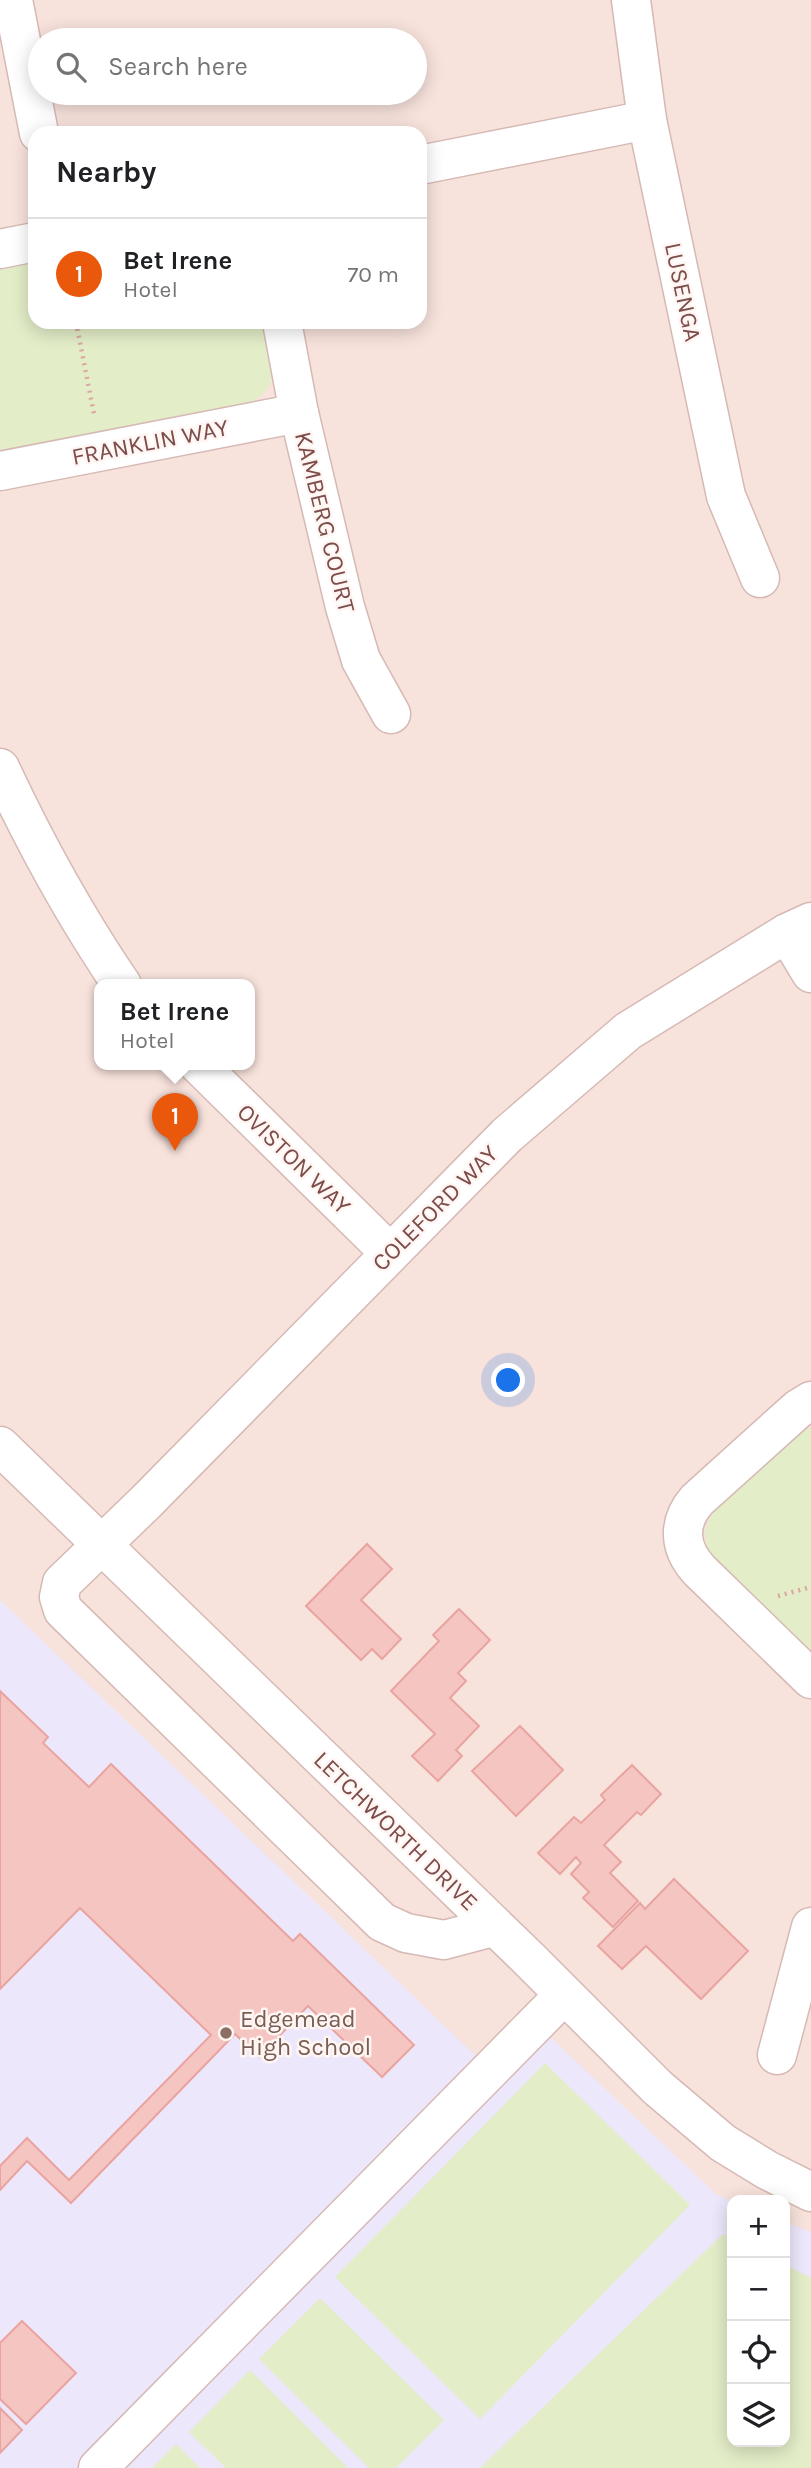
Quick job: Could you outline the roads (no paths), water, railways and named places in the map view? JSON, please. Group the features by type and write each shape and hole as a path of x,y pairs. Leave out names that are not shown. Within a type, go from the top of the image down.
{"street":[{"path":"13,0 28,77"},
{"name":"LUSENGA","path":"631,0 647,120 726,496 760,578"},
{"path":"34,105 38,126"},
{"path":"427,164 647,120"},
{"path":"0,249 28,243"},
{"name":"KAMBERG COURT","path":"283,329 299,413 349,620 361,660 391,714"},
{"name":"FRANKLIN WAY","path":"0,471 299,413"},
{"path":"0,768 19,809 87,933 118,979"},
{"path":"799,927 811,972"},
{"name":"COLEFORD WAY","path":"493,1927 444,1940 406,1933 382,1922 63,1610 59,1597 62,1583 146,1502 507,1135 628,1031 799,927"},
{"name":"OVISTON WAY","path":"204,1070 390,1253"},
{"path":"811,1401 798,1409 697,1500 688,1510 682,1535 690,1560 811,1679"},
{"name":"LETCHWORTH DRIVE","path":"0,1446 658,2088 723,2143 767,2170 811,2192"},
{"path":"777,2055 811,1927"},
{"path":"98,2468 564,1995"}],"place":[{"name":"Bet Irene","path":"175,1151"},
{"name":"Edgemead High School","path":"226,2033"}]}
